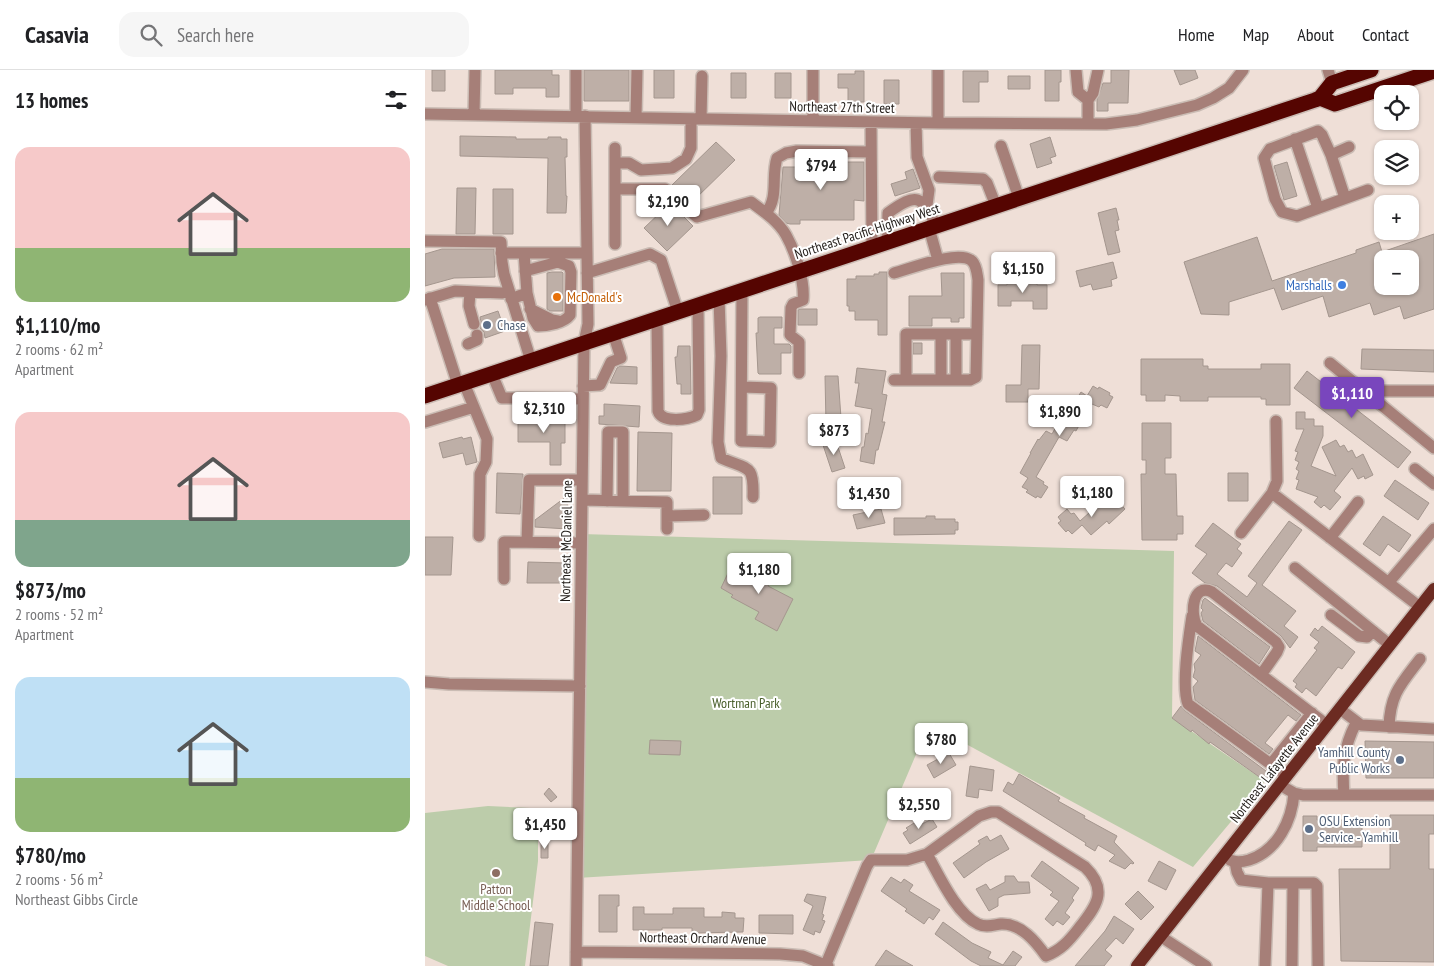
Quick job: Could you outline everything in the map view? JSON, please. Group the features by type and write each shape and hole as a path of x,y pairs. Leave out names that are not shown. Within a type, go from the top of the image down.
{"highway":[{"path":"1320,98 1330,76 1371,70"},
{"name":"Northeast Pacific Highway West","path":"425,396 1320,98 1335,104 1434,71"}],"main road":[{"name":"Northeast Lafayette Avenue","path":"1137,966 1160,936 1230,859 1283,780 1434,589"}],"street":[{"path":"474,114 475,70"},
{"name":"Northeast McDaniel Lane","path":"576,70 587,253 588,324 584,343 583,386 576,966"},
{"path":"636,117 637,70"},
{"path":"813,70 813,121"},
{"path":"938,123 939,70"},
{"path":"1076,70 1078,92 1088,100"},
{"path":"1088,124 1088,100 1093,93 1098,70"},
{"name":"Northeast 27th Street","path":"425,114 916,123 1088,124 1137,120 1197,105 1229,88 1238,72"},
{"path":"615,163 629,163 641,170 672,168 686,160 691,148 701,76"},
{"path":"871,122 871,152 879,245"},
{"path":"916,123 917,157 929,190 927,205 939,260"},
{"path":"1345,198 1331,155 1322,135 1318,132 1270,149 1264,158 1275,199 1282,212 1297,216 1368,190"},
{"path":"1295,139 1318,208"},
{"path":"1001,146 1019,198"},
{"path":"1331,155 1349,147"},
{"path":"615,148 615,244"},
{"path":"766,213 772,202 774,167 777,158 786,153 797,151 871,152"},
{"path":"939,177 983,179 987,183 996,206"},
{"path":"615,188 665,189 697,216 751,202 766,213 785,234 800,271 803,300 793,304 791,308 791,335 799,342 799,372"},
{"path":"879,245 888,213 900,204 913,199 927,205"},
{"path":"425,241 501,242 504,274 509,295 531,361"},
{"path":"501,253 587,253"},
{"path":"524,253 525,271 527,293 530,309 538,326 564,320 570,315 571,272 569,266 558,262 525,271"},
{"path":"587,273 650,254 661,260 678,312"},
{"path":"894,273 951,257 963,257 971,260 977,270 977,334 976,377 969,380 900,380 906,334 977,334"},
{"path":"742,290 741,441 770,442 771,388 742,387"},
{"path":"479,536 480,474 486,462 487,439 461,384 427,299 455,291 509,295 527,293"},
{"path":"468,344 477,340 469,306 470,292"},
{"path":"719,298 721,356 718,442 721,458 747,468 754,477 753,497"},
{"path":"657,319 659,415 664,418 691,418 697,415 699,410 698,305"},
{"path":"583,386 600,385 611,362 621,358 613,333"},
{"path":"941,334 941,380"},
{"path":"956,334 956,380"},
{"path":"1331,363 1434,448"},
{"path":"491,374 502,398 583,399"},
{"path":"1365,391 1434,391"},
{"path":"425,422 473,407"},
{"path":"1241,533 1272,493 1277,481 1276,421"},
{"path":"607,501 608,432 623,432 623,501"},
{"path":"1415,470 1434,484"},
{"path":"527,542 529,480 582,480"},
{"path":"1272,493 1420,606"},
{"path":"581,500 667,502 667,529"},
{"path":"1330,538 1358,502"},
{"path":"667,516 704,515"},
{"path":"1389,582 1434,530"},
{"path":"504,580 504,542 581,543"},
{"path":"1295,568 1390,645"},
{"path":"1261,675 1277,652 1279,647 1276,642 1207,589 1201,590 1197,593 1188,640 1186,682 1188,704 1271,764 1294,793 1303,795 1434,795"},
{"path":"1193,612 1193,621 1197,626 1327,725"},
{"path":"1331,615 1359,636 1367,637 1373,631"},
{"path":"1389,727 1392,700 1420,659"},
{"path":"425,682 579,686"},
{"path":"1340,709 1357,723 1369,726 1434,729"},
{"path":"1271,764 1312,713"},
{"path":"1344,795 1343,766 1345,750 1357,723"},
{"path":"1294,793 1293,806 1287,821 1278,839 1270,848 1252,858 1230,859 1241,880 1268,883 1314,883 1317,886 1318,966"},
{"path":"827,965 871,860 907,860 927,854 979,816 991,812 998,812 1085,867 1097,884 1097,901 1094,909 1062,948 1046,956 1035,942 1015,927 1008,924 983,926 977,924 964,914 927,854"},
{"path":"1265,966 1268,883"},
{"path":"1292,966 1293,884"},
{"path":"1160,936 1199,964"},
{"name":"Northeast Orchard Avenue","path":"576,952 780,954 803,956 827,965"}],"green space":[{"name":"Wortman Park","path":"581,534 1174,551 1172,718 1265,781 1193,867 929,724 871,860 577,878"},
{"name":"Patton Middle School","path":"488,806 530,808 538,818 538,861 525,966 448,966 425,956 425,813"}],"building":[{"path":"432,70 445,70 445,91 432,91"},
{"path":"495,70 552,70 552,75 559,75 559,97 546,97 546,88 513,88 513,94 495,94"},
{"path":"584,70 629,70 629,101 584,101"},
{"path":"654,70 674,70 674,98 654,98"},
{"path":"1045,70 1061,70 1059,101 1045,101"},
{"path":"1111,70 1129,70 1128,103 1108,103 1108,111 1097,111 1097,100 1103,83 1111,83"},
{"path":"1174,70 1195,70 1198,78 1180,85"},
{"path":"855,71 864,71 864,102 848,102 848,88 838,88 838,74 855,74"},
{"path":"963,71 988,71 988,82 979,82 979,102 963,102"},
{"path":"731,73 746,73 746,98 731,98"},
{"path":"775,73 791,73 791,98 775,98"},
{"path":"1008,76 1030,76 1030,89 1008,89"},
{"path":"884,80 899,80 899,104 884,104"},
{"path":"460,136 516,137 516,139 561,137 561,139 567,139 567,157 565,157 566,213 547,213 548,158 460,156"},
{"path":"1050,137 1056,156 1050,158 1052,163 1037,168 1030,144"},
{"path":"716,142 735,160 692,202 672,185"},
{"path":"801,162 864,162 864,201 854,200 854,220 800,220 800,224 786,223 779,215 783,167 801,167"},
{"path":"1287,162 1297,196 1284,200 1274,166"},
{"path":"913,169 920,188 895,196 891,184 907,179 905,172"},
{"path":"457,188 476,188 475,234 456,234"},
{"path":"493,189 513,189 513,234 493,234"},
{"path":"669,202 693,226 667,251 644,228"},
{"path":"1116,208 1119,230 1115,231 1120,252 1108,255 1098,213"},
{"path":"1434,234 1434,309 1404,319 1400,306 1374,315 1370,303 1329,317 1323,296 1282,310 1274,288 1229,302 1229,315 1201,314 1184,262 1257,237 1272,281 1356,253 1356,250 1379,242 1381,250 1374,250 1374,295 1419,295 1419,250 1388,250"},
{"path":"442,249 494,249 495,277 454,278 425,286 425,254"},
{"path":"1113,262 1117,278 1111,280 1112,286 1093,290 1091,284 1080,287 1076,271"},
{"path":"879,272 887,272 887,335 878,335 878,320 855,320 855,311 849,311 849,306 847,306 847,279 856,279 856,276 874,276 874,274 879,274"},
{"name":"McDonald's","path":"547,273 563,273 563,311 550,311 547,309"},
{"path":"941,273 964,273 964,318 959,318 959,322 951,322 951,318 932,318 932,326 909,326 909,296 942,296"},
{"path":"1007,283 1047,285 1047,309 1033,309 1033,301 1011,301 1011,306 998,306 998,285 1007,285"},
{"path":"817,309 817,325 798,325 798,310"},
{"name":"Chase","path":"498,311 505,331 485,338 484,332 480,328 480,317"},
{"path":"782,317 782,328 774,328 774,344 789,344 791,346 791,353 781,353 781,374 758,373 756,333 758,333 758,318"},
{"path":"913,343 922,343 922,354 913,354"},
{"path":"1022,345 1040,345 1039,389 1028,389 1028,402 1006,402 1006,385 1021,385"},
{"path":"678,346 690,346 691,394 681,394 681,384 677,384 675,357 677,357"},
{"path":"1362,349 1434,350 1434,372 1361,369"},
{"path":"1141,359 1203,359 1203,366 1208,366 1208,369 1261,369 1261,364 1290,364 1290,405 1266,405 1266,399 1261,399 1261,397 1208,397 1208,401 1180,401 1180,396 1165,395 1165,401 1146,401 1146,395 1141,395"},
{"path":"620,366 637,367 637,384 610,383 617,368"},
{"path":"857,368 886,371 882,394 887,395 882,422 885,422 878,450 876,450 874,464 860,461 866,433 868,434 872,409 855,406 859,383 855,383"},
{"path":"1307,371 1411,452 1398,468 1294,388"},
{"path":"825,376 838,376 841,418 835,418 835,424 826,424"},
{"path":"1093,386 1110,393 1109,395 1113,397 1107,408 1092,404 1076,431 1074,430 1067,441 1059,437 1036,477 1048,487 1041,498 1037,496 1036,498 1022,487 1028,478 1020,473 1030,453 1038,439 1046,431 1052,434 1066,409 1069,411 1081,392 1087,396"},
{"path":"604,404 640,406 639,427 599,424 599,416 604,416"},
{"path":"1296,412 1305,412 1305,419 1314,419 1314,426 1323,426 1323,436 1311,466 1336,476 1322,447 1336,440 1340,447 1344,445 1348,452 1352,450 1356,458 1363,454 1373,475 1365,479 1364,476 1358,479 1352,468 1334,491 1341,497 1330,510 1324,505 1321,508 1314,502 1318,497 1296,489 1299,480 1296,479 1299,471 1296,469 1299,462 1295,460 1298,452 1295,451 1304,429 1296,429"},
{"path":"518,416 565,417 565,443 561,443 561,465 550,465 550,442 518,442"},
{"path":"1142,423 1171,423 1171,458 1165,458 1165,474 1176,474 1177,516 1183,516 1183,534 1177,534 1177,540 1142,540 1141,474 1146,474 1146,460 1142,460"},
{"path":"638,432 672,433 671,491 637,491"},
{"path":"462,437 463,439 471,437 477,462 466,465 463,453 443,458 439,443"},
{"path":"836,441 845,468 832,472 823,445"},
{"path":"497,473 523,474 520,514 496,513"},
{"path":"1228,473 1248,473 1248,501 1228,501"},
{"path":"713,477 742,477 742,514 713,514"},
{"path":"1395,480 1429,503 1418,520 1384,496"},
{"path":"567,496 568,529 535,527 535,520"},
{"path":"1114,497 1125,509 1109,524 1107,521 1091,535 1082,525 1072,534 1068,530 1066,532 1058,523 1061,521 1058,517 1067,509 1071,514 1074,513 1080,521 1107,500 1109,502"},
{"path":"881,509 885,523 857,529 853,515"},
{"path":"926,516 935,516 935,519 955,519 955,522 958,522 958,530 955,530 955,534 894,535 894,518 926,518"},
{"path":"1383,516 1411,535 1399,552 1388,544 1380,556 1363,544"},
{"path":"1289,521 1302,530 1262,585 1296,611 1284,626 1298,637 1290,648 1281,636 1217,586 1205,583 1192,573 1207,554 1195,546 1213,523 1241,544 1237,549 1242,553 1232,567 1226,563 1217,574 1247,597 1257,583 1248,576"},
{"path":"425,537 453,537 451,575 425,575"},
{"path":"751,561 774,574 768,586 793,599 777,631 755,619 759,612 731,597 733,595 721,588 728,573 741,580"},
{"path":"528,562 566,563 566,583 527,583"},
{"path":"1205,598 1270,647 1259,664 1203,621 1201,613 1203,610 1201,608"},
{"path":"1322,626 1355,652 1342,669 1338,667 1316,696 1306,688 1302,693 1295,687 1297,684 1293,681 1317,650 1314,648 1319,642 1310,635 1315,628 1318,631"},
{"path":"1198,636 1301,715 1296,721 1288,715 1265,743 1273,749 1269,754 1195,700 1193,687 1198,681 1193,677 1194,664 1201,655 1195,651"},
{"path":"1181,706 1270,774 1265,781 1172,718"},
{"path":"650,740 681,741 680,755 649,754"},
{"name":"Yamhill County Public Works","path":"1365,741 1434,742 1434,778 1366,778"},
{"path":"949,753 956,765 934,778 927,765"},
{"path":"970,766 994,770 992,791 979,789 978,798 966,796"},
{"path":"1019,774 1060,798 1058,801 1085,816 1084,818 1117,836 1114,842 1134,863 1131,863 1125,869 1109,861 1115,855 1098,845 1095,851 1085,845 1086,843 1003,791 1008,782 1013,785"},
{"path":"549,788 557,797 551,802 544,794"},
{"path":"1390,815 1434,815 1434,834 1429,834 1429,869 1434,869 1434,962 1341,961 1339,869 1390,869"},
{"path":"1303,816 1317,816 1317,820 1362,820 1362,847 1317,847 1317,851 1303,851"},
{"path":"932,819 937,827 910,844 903,833 908,830 906,828 919,820 922,824"},
{"path":"1001,835 1009,849 986,862 964,878 953,863 980,844 978,841 987,836 990,841"},
{"path":"541,843 548,843 548,858 541,858"},
{"path":"1042,861 1079,888 1072,898 1074,900 1065,913 1070,917 1063,925 1057,921 1053,926 1045,919 1059,901 1050,895 1053,892 1031,876"},
{"path":"1159,861 1176,870 1166,890 1148,881"},
{"path":"1005,876 1014,876 1018,882 1029,882 1030,893 1004,895 998,898 998,906 989,911 976,889 986,884 990,890 1005,882"},
{"path":"891,877 901,883 904,879 913,885 909,891 940,910 933,920 929,917 924,924 905,911 907,909 881,891"},
{"path":"1138,891 1154,907 1141,920 1125,904"},
{"path":"807,894 826,897 822,914 824,915 822,920 825,921 820,933 815,931 814,935 803,930 813,906 804,901"},
{"path":"599,895 619,895 617,932 599,932"},
{"path":"633,907 644,907 644,914 673,914 673,908 704,908 704,917 722,917 722,912 735,913 735,918 744,918 743,932 692,933 692,928 633,930"},
{"path":"759,915 793,915 793,934 759,933"},
{"path":"1114,916 1134,929 1123,944 1116,938 1105,950 1112,956 1104,966 1075,966 1105,931"},
{"path":"535,922 553,924 548,966 530,966"},
{"path":"943,922 972,943 991,952 988,958 1003,965 1013,951 1022,957 1015,966 981,966 971,961 935,934"},
{"path":"886,950 897,957 913,966 875,966"}],"place":[{"name":"Marshalls","path":"1342,285"},
{"name":"McDonald's","path":"557,297"},
{"name":"Chase","path":"487,325"},
{"name":"Yamhill County Public Works","path":"1400,760"},
{"name":"OSU Extension Service - Yamhill","path":"1309,829"},
{"name":"Patton Middle School","path":"496,873"}]}
